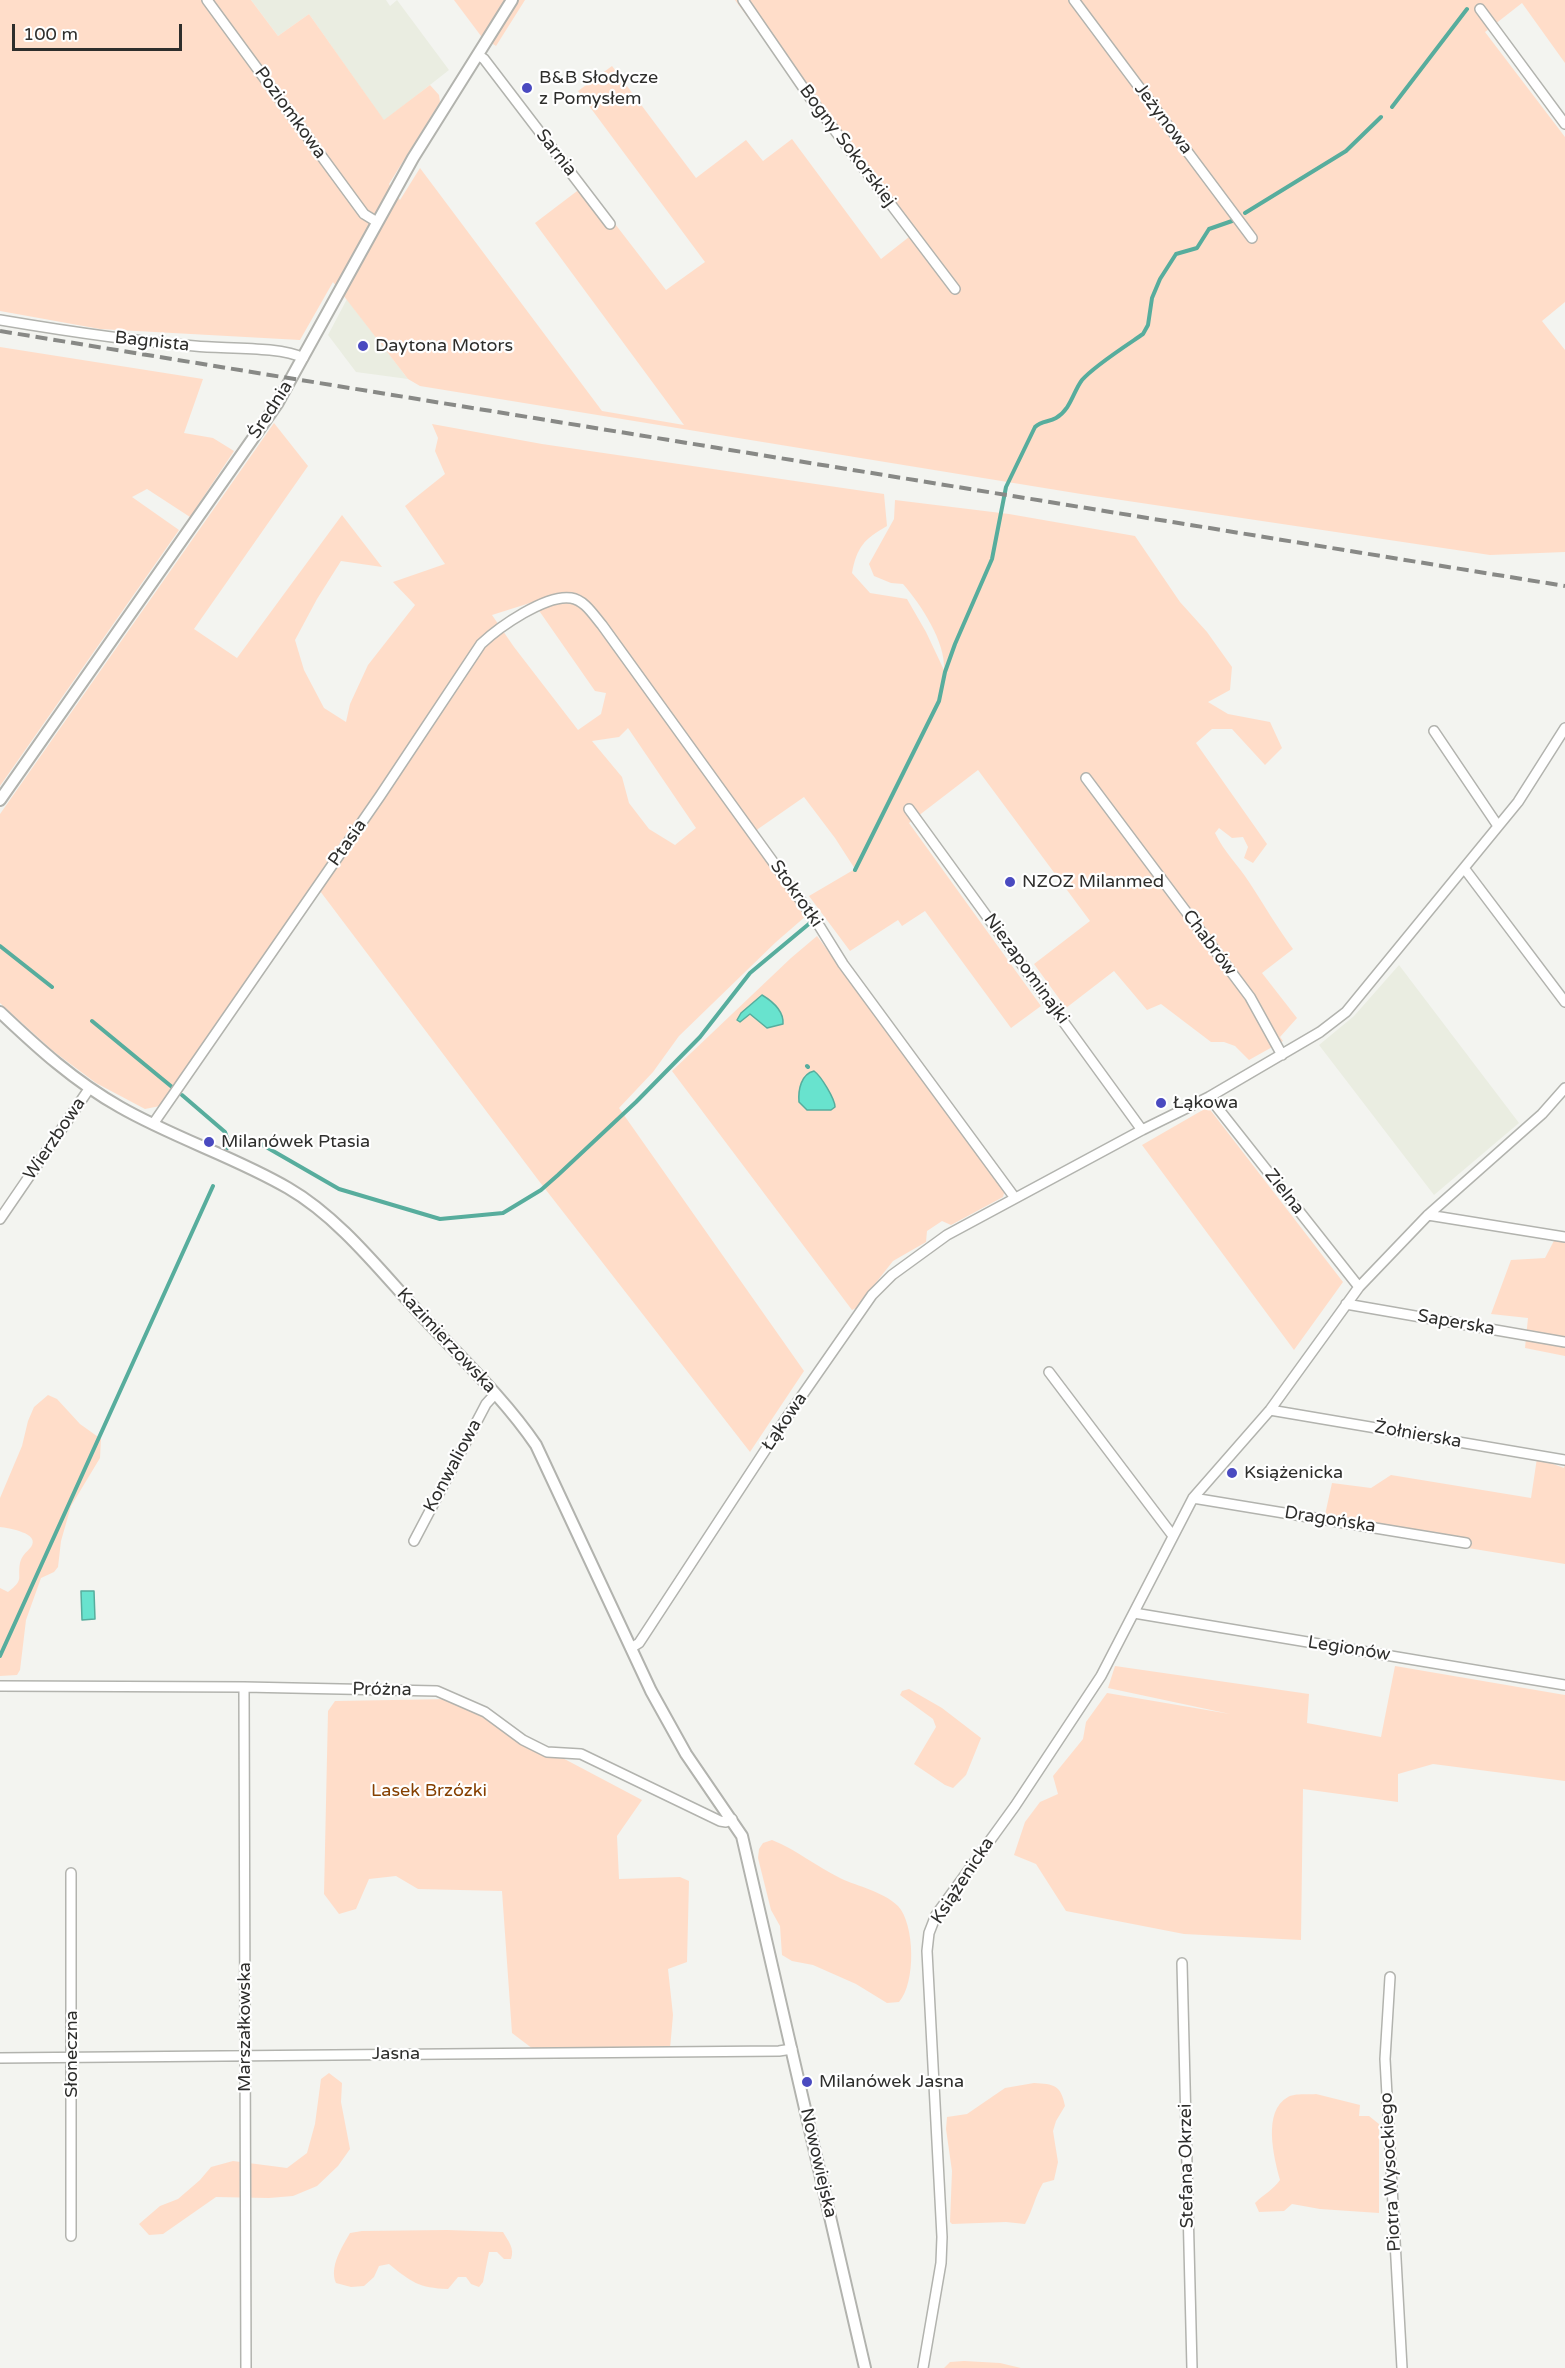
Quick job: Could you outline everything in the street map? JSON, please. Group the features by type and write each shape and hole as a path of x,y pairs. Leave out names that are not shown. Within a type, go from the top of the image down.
{"street":[{"name":"Poziomkowa","path":"207,0 364,214 377,222"},
{"name":"Średnia","path":"0,800 271,413 413,158 512,0"},
{"name":"Bogny Sokorskiej","path":"743,0 811,99 955,289"},
{"name":"Jeżynowa","path":"1074,0 1252,238"},
{"path":"1480,9 1565,124"},
{"name":"Sarnia","path":"478,55 484,59 610,224"},
{"name":"Bagnista","path":"0,320 111,337 195,346 286,351 303,358"},
{"name":"Ptasia","path":"153,1124 380,796 481,644 498,628 524,613 558,598 570,598"},
{"name":"Stokrotki","path":"570,598 584,604 602,626 820,927 850,974 1015,1198"},
{"path":"1434,731 1498,826"},
{"name":"Łąkowa","path":"631,1648 639,1643 785,1420 872,1295 892,1275 947,1235 1142,1130 1209,1097 1320,1032 1346,1012 1518,802 1564,733"},
{"name":"Chabrów","path":"1086,778 1250,997 1282,1055"},
{"name":"Niezapominajki","path":"909,809 1142,1130"},
{"path":"1464,868 1565,1002"},
{"name":"Kazimierzowska","path":"0,1012 54,1063 89,1089 153,1124 288,1188 319,1209 358,1247 495,1394 522,1425 547,1465 651,1691 686,1754 732,1819"},
{"name":"Książenicka","path":"923,2368 941,2263 942,2237 927,1951 929,1933 936,1915 1015,1806 1101,1676 1193,1498 1270,1410 1359,1287 1428,1215 1542,1114 1565,1088"},
{"name":"Wierzbowa","path":"0,1219 89,1089"},
{"name":"Zielna","path":"1209,1097 1359,1287"},
{"path":"1428,1215 1565,1237"},
{"name":"Saperska","path":"1346,1304 1565,1342"},
{"path":"1049,1372 1173,1536"},
{"name":"Konwaliowa","path":"414,1541 486,1404 495,1394"},
{"name":"Żołnierska","path":"1270,1410 1565,1460"},
{"name":"Dragońska","path":"1193,1498 1466,1543"},
{"name":"Legionów","path":"1134,1613 1565,1685"},
{"name":"Próżna","path":"0,1686 437,1691 485,1712 524,1740 547,1752 581,1754 720,1821 726,1822 732,1819"},
{"name":"Marszałkowska","path":"243,1687 246,2368"},
{"name":"Nowowiejska","path":"732,1819 742,1836 749,1861 865,2368"},
{"name":"Słoneczna","path":"71,1873 71,2236"},
{"name":"Stefana Okrzei","path":"1182,1963 1192,2368"},
{"name":"Piotra Wysockiego","path":"1390,1977 1384,2059 1402,2368"},
{"name":"Jasna","path":"0,2058 779,2051 792,2049"}],"shaded area":[{"path":"251,0 386,0 390,6 397,0 449,70 384,121 309,14 278,36"},
{"path":"347,299 408,379 356,372 328,335"},
{"path":"1399,965 1519,1123 1434,1195 1319,1045 1354,1016"},
{"path":"762,995 773,1003 782,1015 783,1024 767,1028 750,1014 740,1022 737,1020 741,1013"},
{"path":"814,1071 824,1082 833,1099 835,1107 831,1110 807,1110 799,1102 801,1083 806,1075"},
{"path":"81,1591 94,1591 95,1619 82,1620"}],"green space":[{"path":"0,0 203,0 281,108 213,0 251,0 278,36 309,14 384,120 430,85 439,95 440,102 389,184 400,200 420,168 602,411 684,425 535,223 585,185 666,290 705,262 578,91 612,66 696,178 746,140 763,161 792,139 881,259 909,237 735,0 1565,0 1565,63 1522,3 1485,32 1565,137 1565,302 1542,321 1565,350 1565,552 1490,555 1081,494 420,386 408,379 333,282 300,340 100,329 0,311"},
{"path":"454,0 525,0 496,46 481,36"},
{"path":"0,347 203,379 184,433 213,438 234,451 190,517 147,489 132,497 179,530 0,786"},
{"path":"274,423 308,466 194,629 237,658 342,515 382,567 341,561 295,640 304,670 324,708 346,722 350,704 368,665 415,605 393,582 445,564 405,506 445,474 435,451 438,438 432,424 542,444 884,494 887,526 867,540 859,550 852,573 870,593 907,599 944,670 944,659 937,636 917,602 903,584 891,583 874,576 869,564 894,519 895,500 1009,514 1135,536 1180,602 1207,632 1232,667 1230,690 1208,702 1228,714 1270,722 1282,748 1265,765 1232,729 1212,729 1196,743 1267,844 1253,863 1244,858 1248,847 1243,837 1232,838 1219,828 1215,833 1293,949 1262,973 1297,1018 1280,1037 1283,1041 1249,1060 1235,1046 1224,1042 1211,1042 1161,1004 1147,1010 1114,971 1066,1008 1034,964 1090,921 978,770 909,823 1041,1006 1011,1028 925,911 902,926 898,920 850,951 809,896 855,869 804,797 758,829 750,839 806,916 679,1036 653,1072 619,1108 804,1371 750,1452 539,1181 320,891 313,887 160,1106 145,1109 96,1083 53,1051 0,1003 0,814","holes":["533,602 595,691 606,693 601,714 578,730 492,615","628,728 696,828 675,845 649,829 629,803 622,777 592,741 619,737"]},
{"path":"817,936 1005,1190 1003,1197 951,1225 942,1221 927,1231 926,1242 893,1261 852,1310 672,1071"},
{"path":"1208,1107 1343,1282 1294,1350 1142,1145"},
{"path":"1559,1231 1565,1232 1565,1356 1525,1348 1528,1318 1491,1314 1511,1260 1545,1258"},
{"path":"48,1395 57,1399 80,1424 101,1439 100,1458 71,1506 61,1541 58,1567 54,1572 41,1578 26,1620 20,1670 17,1675 0,1676 0,1588 8,1592 17,1584 21,1560 33,1542 32,1538 22,1532 0,1527 0,1498 22,1446 34,1407"},
{"path":"1537,1458 1564,1468 1565,1459 1565,1564 1323,1524 1332,1483 1371,1488 1391,1475 1531,1498"},
{"path":"1115,1666 1309,1694 1307,1723 1381,1737 1395,1666 1565,1695 1565,1781 1433,1764 1398,1774 1398,1802 1303,1789 1301,1940 1184,1934 1066,1911 1036,1864 1014,1855 1025,1822 1040,1802 1058,1794 1053,1776 1083,1739 1086,1722 1107,1693 1230,1714 1108,1688"},
{"path":"909,1689 942,1708 981,1738 966,1775 953,1788 914,1764 936,1727 933,1719 900,1695 902,1691"},
{"name":"Lasek Brzózki","path":"451,1699 642,1800 617,1836 619,1879 680,1877 689,1881 687,1962 668,1969 673,2015 670,2049 533,2049 512,2033 502,1891 418,1889 396,1876 369,1879 356,1909 339,1914 324,1894 328,1711 335,1701"},
{"path":"772,1840 840,1878 885,1897 898,1906 908,1926 911,1954 908,1982 899,2002 887,2003 856,1984 813,1965 792,1961 782,1955 780,1926 771,1910 758,1858 759,1849 763,1843"},
{"path":"329,2073 342,2083 341,2102 350,2149 338,2166 317,2186 293,2196 216,2197 163,2234 149,2235 139,2224 160,2206 178,2199 211,2167 233,2161 287,2168 307,2153 315,2124 321,2079"},
{"path":"1034,2083 1056,2087 1065,2106 1053,2131 1058,2162 1054,2180 1043,2183 1025,2224 1006,2222 952,2224 950,2222 952,2171 946,2129 947,2117 967,2114 1005,2088"},
{"path":"1316,2094 1360,2105 1359,2116 1369,2116 1379,2124 1379,2213 1320,2209 1292,2204 1284,2211 1259,2212 1255,2203 1280,2180 1272,2136 1275,2113 1288,2097"},
{"path":"447,2230 503,2232 512,2248 511,2259 504,2259 497,2252 489,2252 483,2282 479,2287 471,2284 466,2277 458,2277 448,2289 422,2285 410,2280 389,2264 379,2266 374,2277 364,2286 351,2287 336,2283 335,2264 350,2233"},
{"path":"950,2362 1000,2363 1021,2368 944,2368"}],"waterway":[{"path":"1392,107 1467,9"},
{"path":"1245,213 1346,151 1381,117"},
{"path":"855,870 939,701 945,672 955,644 992,559 1006,487 1035,427 1061,414 1087,374 1143,334 1148,325 1152,298 1160,279 1176,254 1197,248 1209,229 1232,221"},
{"path":"227,1148 229,1144 248,1139 254,1140 339,1189 440,1219 503,1213 541,1190 636,1102 700,1037 750,973 810,923"},
{"path":"0,946 52,987"},
{"path":"92,1021 172,1087"},
{"path":"182,1095 225,1132 229,1144"},
{"path":"0,1656 213,1186"}],"railway":[{"path":"0,331 1565,586"}],"place":[{"name":"B&B Słodycze z Pomysłem","path":"527,88"},
{"name":"Daytona Motors","path":"363,346"},
{"name":"NZOZ Milanmed","path":"1010,882"},
{"name":"Łąkowa","path":"1161,1103"},
{"name":"Milanówek Ptasia","path":"209,1142"},
{"name":"Książenicka","path":"1232,1473"},
{"name":"Milanówek Jasna","path":"807,2082"}]}
